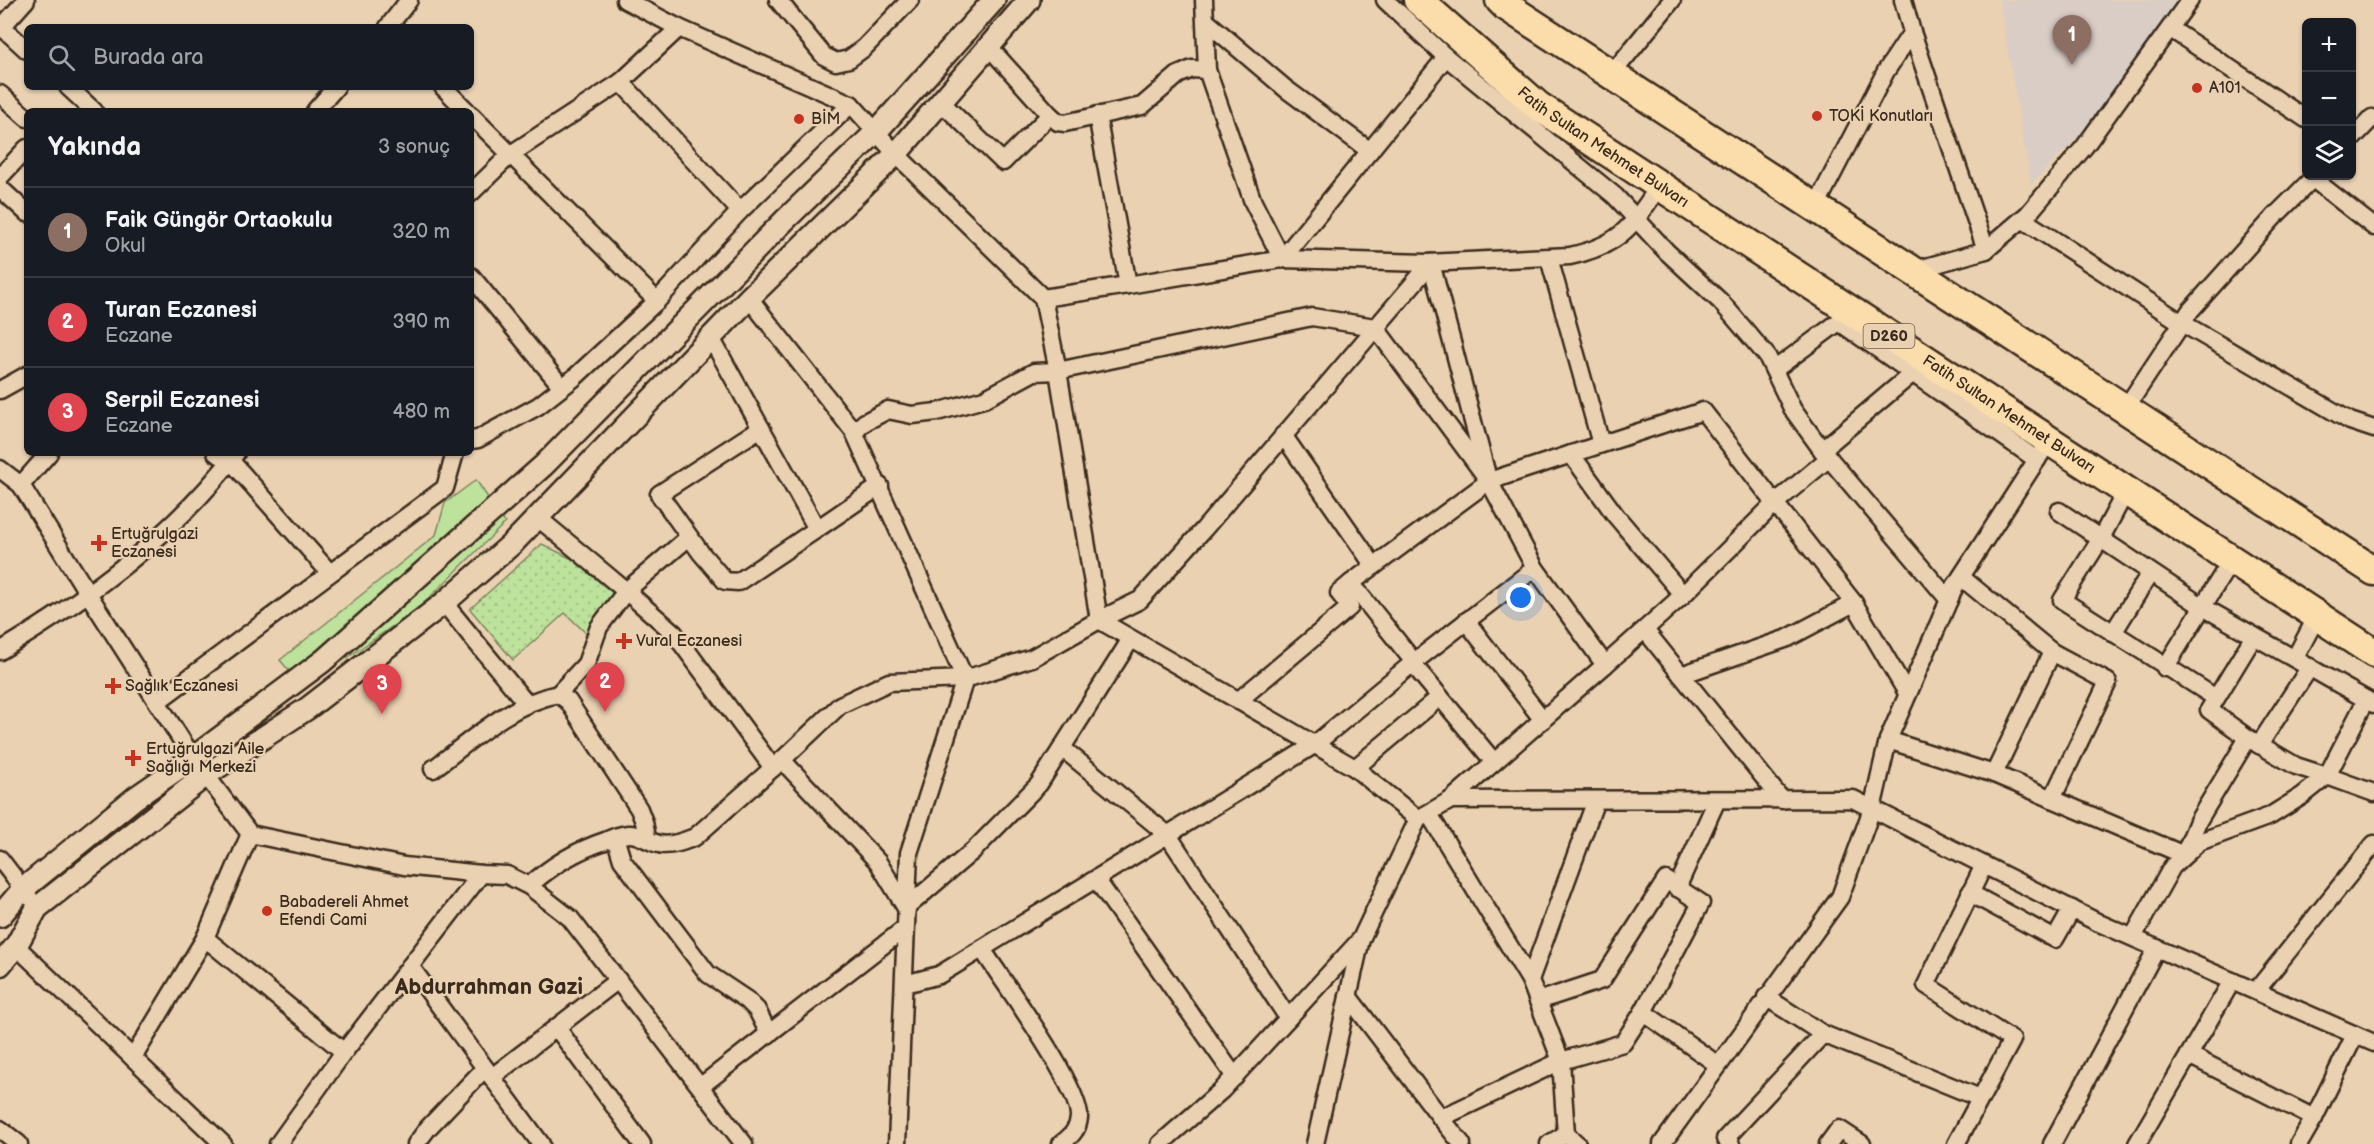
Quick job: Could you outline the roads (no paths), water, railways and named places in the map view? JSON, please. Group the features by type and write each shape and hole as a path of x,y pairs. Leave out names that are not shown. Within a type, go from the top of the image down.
{"highway":[{"name":"Fatih Sultan Mehmet Bulvarı","path":"1418,0 1538,106 1660,185 1845,317 2043,450 2126,491 2374,653"},
{"path":"1500,0 1611,75 1816,206 1912,271 2374,571"}],"street":[{"path":"24,47 1,28 26,0"},
{"path":"390,24 409,0"},
{"path":"625,0 679,28 851,104 896,154 1044,298 1099,620 1355,768 1424,817 1530,980 1561,1061 1572,1139 1549,1144"},
{"path":"778,0 824,56 836,62 849,59 864,48 910,0"},
{"path":"0,916 23,889 135,798 193,758 323,661 544,465 785,220 876,132 994,0"},
{"path":"0,965 16,946 37,908 206,775 308,708 444,603 513,543 749,298 896,154 1029,0"},
{"path":"1204,0 1207,70 1253,202 1282,259"},
{"path":"1385,0 1446,57 1615,196 1635,220 1721,302 1767,356 1793,410 1826,454 1949,600"},
{"path":"1611,75 1672,0"},
{"path":"1903,0 1986,250"},
{"path":"1912,271 1986,250 2022,219 2085,146 2190,0"},
{"path":"1206,21 1286,89 1370,152"},
{"path":"474,190 511,154 621,82 679,28"},
{"path":"2171,29 2302,116"},
{"path":"1816,206 1886,71 1912,32"},
{"path":"989,47 1050,115 1058,122 1065,123 1142,106 1178,75 1192,69 1207,70"},
{"path":"1282,259 1446,57"},
{"path":"621,82 740,211"},
{"path":"71,90 91,108"},
{"path":"320,108 334,90"},
{"path":"446,90 464,108"},
{"path":"0,94 24,115"},
{"path":"941,102 1003,162 1050,115"},
{"path":"474,440 478,440 538,406 562,387 657,301 740,211 851,104"},
{"path":"1097,115 1128,285"},
{"path":"474,118 657,301"},
{"path":"2356,135 2372,118 2374,119"},
{"path":"0,177 24,151"},
{"path":"2125,409 2182,322 2274,217 2311,180"},
{"path":"2318,180 2374,227"},
{"path":"1044,298 1282,259 1431,263 1549,258 1590,252 1618,238 1635,220 1660,185"},
{"path":"0,188 24,210"},
{"path":"2022,219 2182,322 2350,421 2374,429"},
{"path":"1549,258 1600,444"},
{"path":"529,886 551,867 581,849 615,837 629,834 658,844 669,844 695,837 840,705 889,682 965,679 1032,658 1140,600 1204,529 1431,263"},
{"path":"1431,263 1489,481"},
{"path":"474,280 562,387"},
{"path":"749,298 854,432 965,679 909,853 904,929 905,984 897,1144"},
{"path":"854,432 865,422 888,410 912,415 937,412 984,399 1034,372 1058,371 1312,317 1375,327 1489,481 1535,568 1605,665"},
{"path":"1774,370 1845,317"},
{"path":"711,338 817,529"},
{"path":"1315,1144 1361,939 1424,817 1451,800 1645,630 1826,454 1920,367"},
{"path":"3,384 24,376"},
{"path":"1238,701 1350,607 1339,593 1489,481 1703,411 1854,603 1907,693"},
{"path":"761,428 659,494 689,537 725,580 738,582 880,486"},
{"path":"1283,435 1374,566"},
{"path":"1662,1144 1840,897 1872,809 1888,740 1949,600 1961,577 2043,450"},
{"path":"1571,454 1616,516 1683,595"},
{"path":"44,456 8,479 87,592 193,758 250,834 404,866 507,875 529,886 570,918 744,1144"},
{"path":"3,644 87,592 163,534 199,500 228,456 330,573"},
{"path":"158,701 445,488 453,456"},
{"path":"2126,491 2100,540 2062,600 2165,668 2216,698"},
{"path":"2059,511 2203,607 2370,702 2327,776 2302,796 2270,816 2199,842 2184,855 2172,867 2133,937"},
{"path":"537,516 674,633 777,764 878,862 906,908"},
{"path":"433,769 501,718 526,704 558,694 586,664 599,627 626,591 689,537"},
{"path":"2165,668 2232,559"},
{"path":"905,984 939,975 1314,745 1413,663 1535,568"},
{"path":"2113,633 2150,573"},
{"path":"1961,577 2052,652 2108,682 2052,799"},
{"path":"1351,584 1494,762"},
{"path":"444,603 526,704"},
{"path":"1681,675 1788,638 1854,603"},
{"path":"2295,658 2317,616"},
{"path":"1466,621 1543,720"},
{"path":"1645,630 1782,800"},
{"path":"2254,636 2209,710 2254,742 2296,766 2374,793"},
{"path":"906,908 974,850 1039,784 1131,639"},
{"path":"1994,774 2052,652"},
{"path":"2184,855 2198,821 2310,667"},
{"path":"558,694 568,702 639,809 644,822 646,838"},
{"path":"1355,768 1440,697"},
{"path":"1888,740 1994,774 2184,855"},
{"path":"1062,748 1168,835 1288,1018"},
{"path":"1451,800 1853,799 2072,909 2374,1043"},
{"path":"1530,980 1596,800"},
{"path":"1677,888 1717,800"},
{"path":"133,1058 205,938 250,834"},
{"path":"615,837 621,860 708,974 747,1000 757,1010 769,1034"},
{"path":"2256,991 2374,844"},
{"path":"0,859 37,908"},
{"path":"1956,1144 2012,1040 1926,984 1984,865"},
{"path":"278,1144 344,1052 481,874"},
{"path":"1096,879 1235,1077"},
{"path":"1441,1118 1561,1061 1623,1043 1643,1012 1701,903 1666,880 1602,980 1538,1001"},
{"path":"1970,893 2055,939 2072,909"},
{"path":"700,1086 904,929"},
{"path":"205,938 344,1052"},
{"path":"1160,1144 1235,1077 1361,939"},
{"path":"16,946 223,1144"},
{"path":"2052,1144 2157,948"},
{"path":"982,949 1050,1051 1074,1098 1078,1108 1077,1127 1073,1134 1061,1144"},
{"path":"410,966 541,1144"},
{"path":"416,1144 428,1128 489,1072 557,1028 618,980"},
{"path":"2137,1144 2232,981"},
{"path":"1348,996 1462,1144"},
{"path":"1766,998 1823,1034 1980,1098"},
{"path":"1643,1012 1718,1065"},
{"path":"557,1028 642,1144"},
{"path":"1726,1142 1823,1034"},
{"path":"2299,1144 2355,1035"},
{"path":"2189,1055 2314,1118"},
{"path":"1828,1144 1839,1129 1862,1144"},
{"path":"2,1134 19,1144"}],"place":[{"name":"Faik Güngör Ortaokulu","path":"2072,65"},
{"name":"A101","path":"2197,88"},
{"name":"TOKİ Konutları","path":"1817,116"},
{"name":"BİM","path":"799,119"},
{"name":"Ertuğrulgazi Eczanesi","path":"99,543"},
{"name":"Vural Eczanesi","path":"624,641"},
{"name":"Sağlık Eczanesi","path":"113,686"},
{"name":"Turan Eczanesi","path":"605,712"},
{"name":"Serpil Eczanesi","path":"382,714"},
{"name":"Ertuğrulgazi Aile Sağlığı Merkezi","path":"133,758"},
{"name":"Babadereli Ahmet Efendi Cami","path":"267,911"}],"district":[{"name":"Abdurrahman Gazi","path":"489,987"}]}
